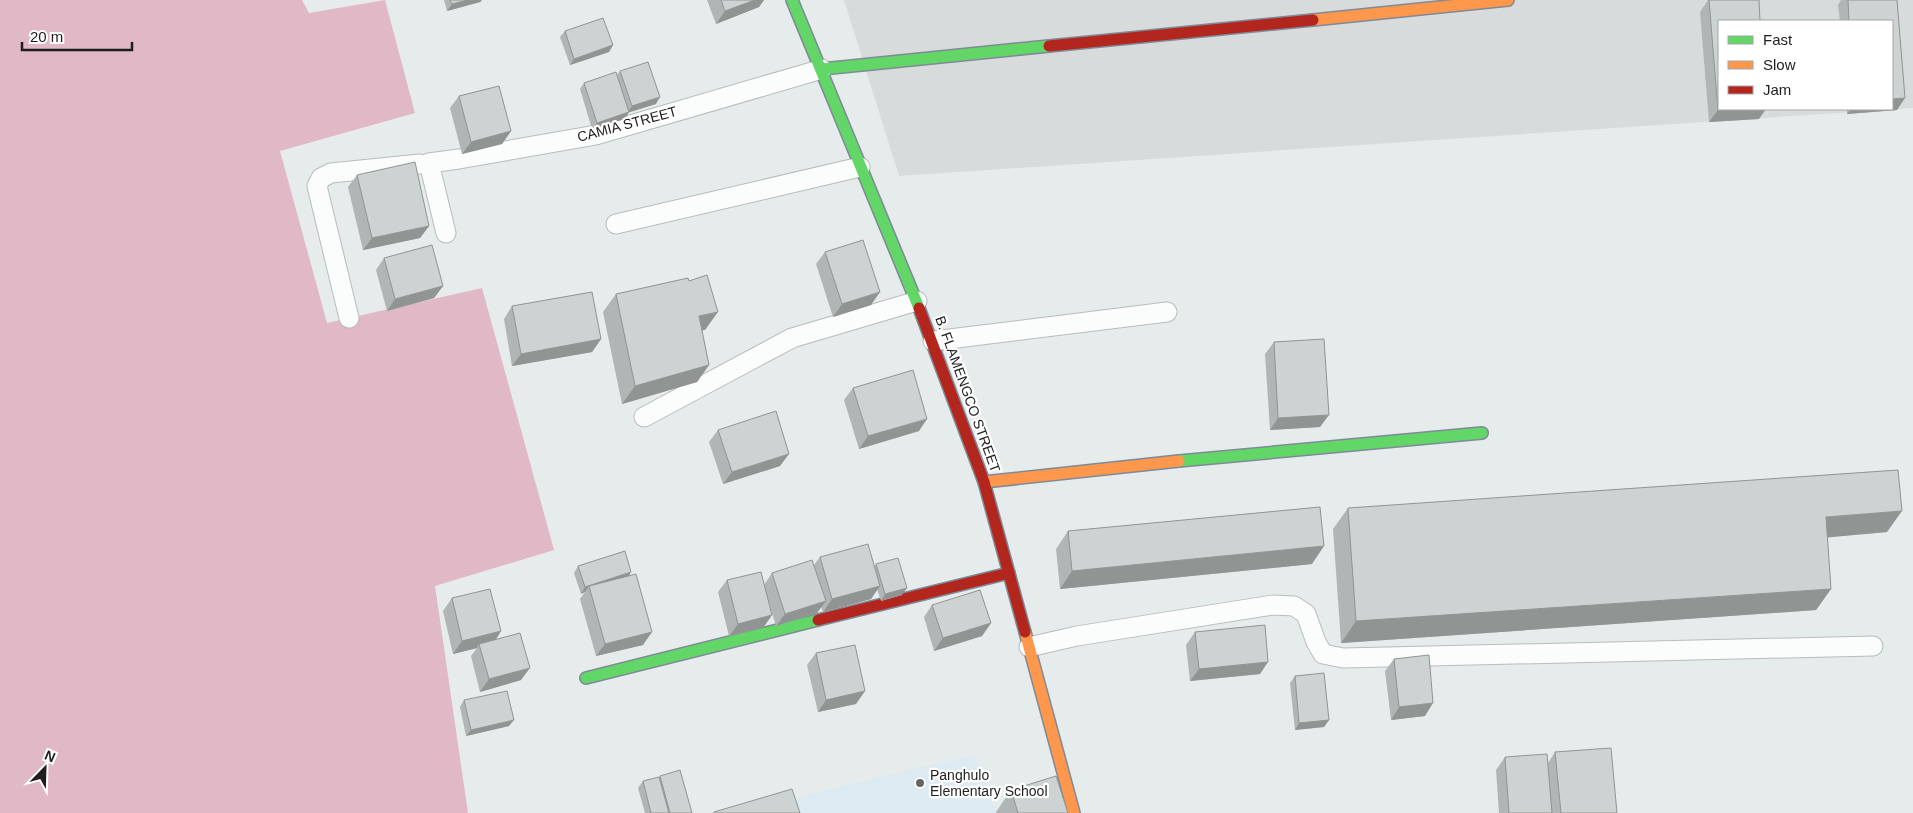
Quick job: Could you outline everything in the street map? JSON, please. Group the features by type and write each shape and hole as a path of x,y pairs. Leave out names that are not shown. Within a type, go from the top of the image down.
{"street":[{"name":"B. FLAMENGCO STREET","path":"792,0 933,341 984,482 1074,813"},
{"path":"822,69 1508,0"},
{"path":"984,482 1246,454 1482,433"},
{"path":"586,678 1009,573"}],"lane":[{"name":"CAMIA STREET","path":"349,318 317,186 321,178 331,173 459,159 596,135 822,69"},
{"path":"429,163 446,233"},
{"path":"616,224 860,167"},
{"path":"644,418 792,338 917,301"},
{"path":"933,341 1167,312"},
{"path":"1029,647 1076,636 1274,605 1294,606 1306,614 1316,642 1323,654 1342,658 1873,646"}],"shaded area":[{"path":"0,0 302,0 309,13 385,0 415,113 280,151 327,323 482,288 554,550 435,586 468,813 0,813"},
{"path":"844,0 1913,0 1913,108 1893,109 1893,20 1718,20 1718,110 1883,110 899,176"},
{"name":"Panghulo Elementary School","path":"974,755 996,813 730,813"}],"building":[{"path":"450,0 468,0 452,4"},
{"path":"721,0 755,0 725,11"},
{"path":"1709,0 1759,0 1760,20 1718,20 1718,110"},
{"path":"1848,0 1897,0 1905,98 1893,99 1893,20 1849,20"},
{"path":"603,18 613,45 574,59 565,31"},
{"path":"648,62 660,97 632,106 620,71"},
{"path":"616,72 629,112 597,123 584,83"},
{"path":"499,86 511,131 471,142 459,96"},
{"path":"415,162 429,226 372,238 357,175"},
{"path":"863,240 880,292 842,304 825,252"},
{"path":"432,245 443,286 395,299 384,258"},
{"path":"707,275 718,312 699,316 709,365 635,386 616,294 688,278 689,281"},
{"path":"592,292 601,339 521,354 512,306"},
{"path":"1324,339 1329,415 1278,418 1274,342"},
{"path":"913,370 927,419 868,436 853,388"},
{"path":"776,411 789,454 732,472 718,430"},
{"path":"1898,470 1902,511 1826,517 1831,589 1356,621 1348,508"},
{"path":"1320,507 1324,546 1072,571 1068,531"},
{"path":"868,544 880,586 832,599 820,557"},
{"path":"625,551 631,572 585,587 578,566"},
{"path":"898,558 907,588 885,594 876,564"},
{"path":"812,560 826,601 785,614 772,573"},
{"path":"761,572 772,615 738,624 727,580"},
{"path":"636,574 652,632 605,644 589,586"},
{"path":"490,589 501,631 462,641 452,598"},
{"path":"980,590 991,623 943,638 932,605"},
{"path":"1265,625 1268,662 1199,669 1195,632"},
{"path":"520,633 530,668 489,679 479,644"},
{"path":"855,645 865,691 826,700 816,653"},
{"path":"1429,655 1433,703 1399,707 1394,659"},
{"path":"1324,673 1329,720 1299,723 1295,676"},
{"path":"507,691 514,720 471,730 464,700"},
{"path":"1611,748 1617,813 1561,813 1555,752"},
{"path":"1547,754 1552,813 1509,813 1505,757"},
{"path":"680,770 692,813 670,813 660,776"},
{"path":"1056,776 1068,813 1018,813 1011,790"},
{"path":"659,777 669,813 651,813 643,781"},
{"path":"792,789 800,813 714,813 714,812"}],"traffic: fast":[{"path":"792,0 919,308"},
{"path":"822,69 1049,46"},
{"path":"1179,461 1482,433"},
{"path":"586,678 818,620"}],"traffic: slow":[{"path":"1313,20 1508,0"},
{"path":"984,482 1179,461"},
{"path":"1025,632 1074,813"}],"traffic: jam":[{"path":"1049,46 1313,20"},
{"path":"919,308 984,482 1025,632"},
{"path":"818,620 1009,573"}],"place":[{"name":"Panghulo Elementary School","path":"920,783"}]}
